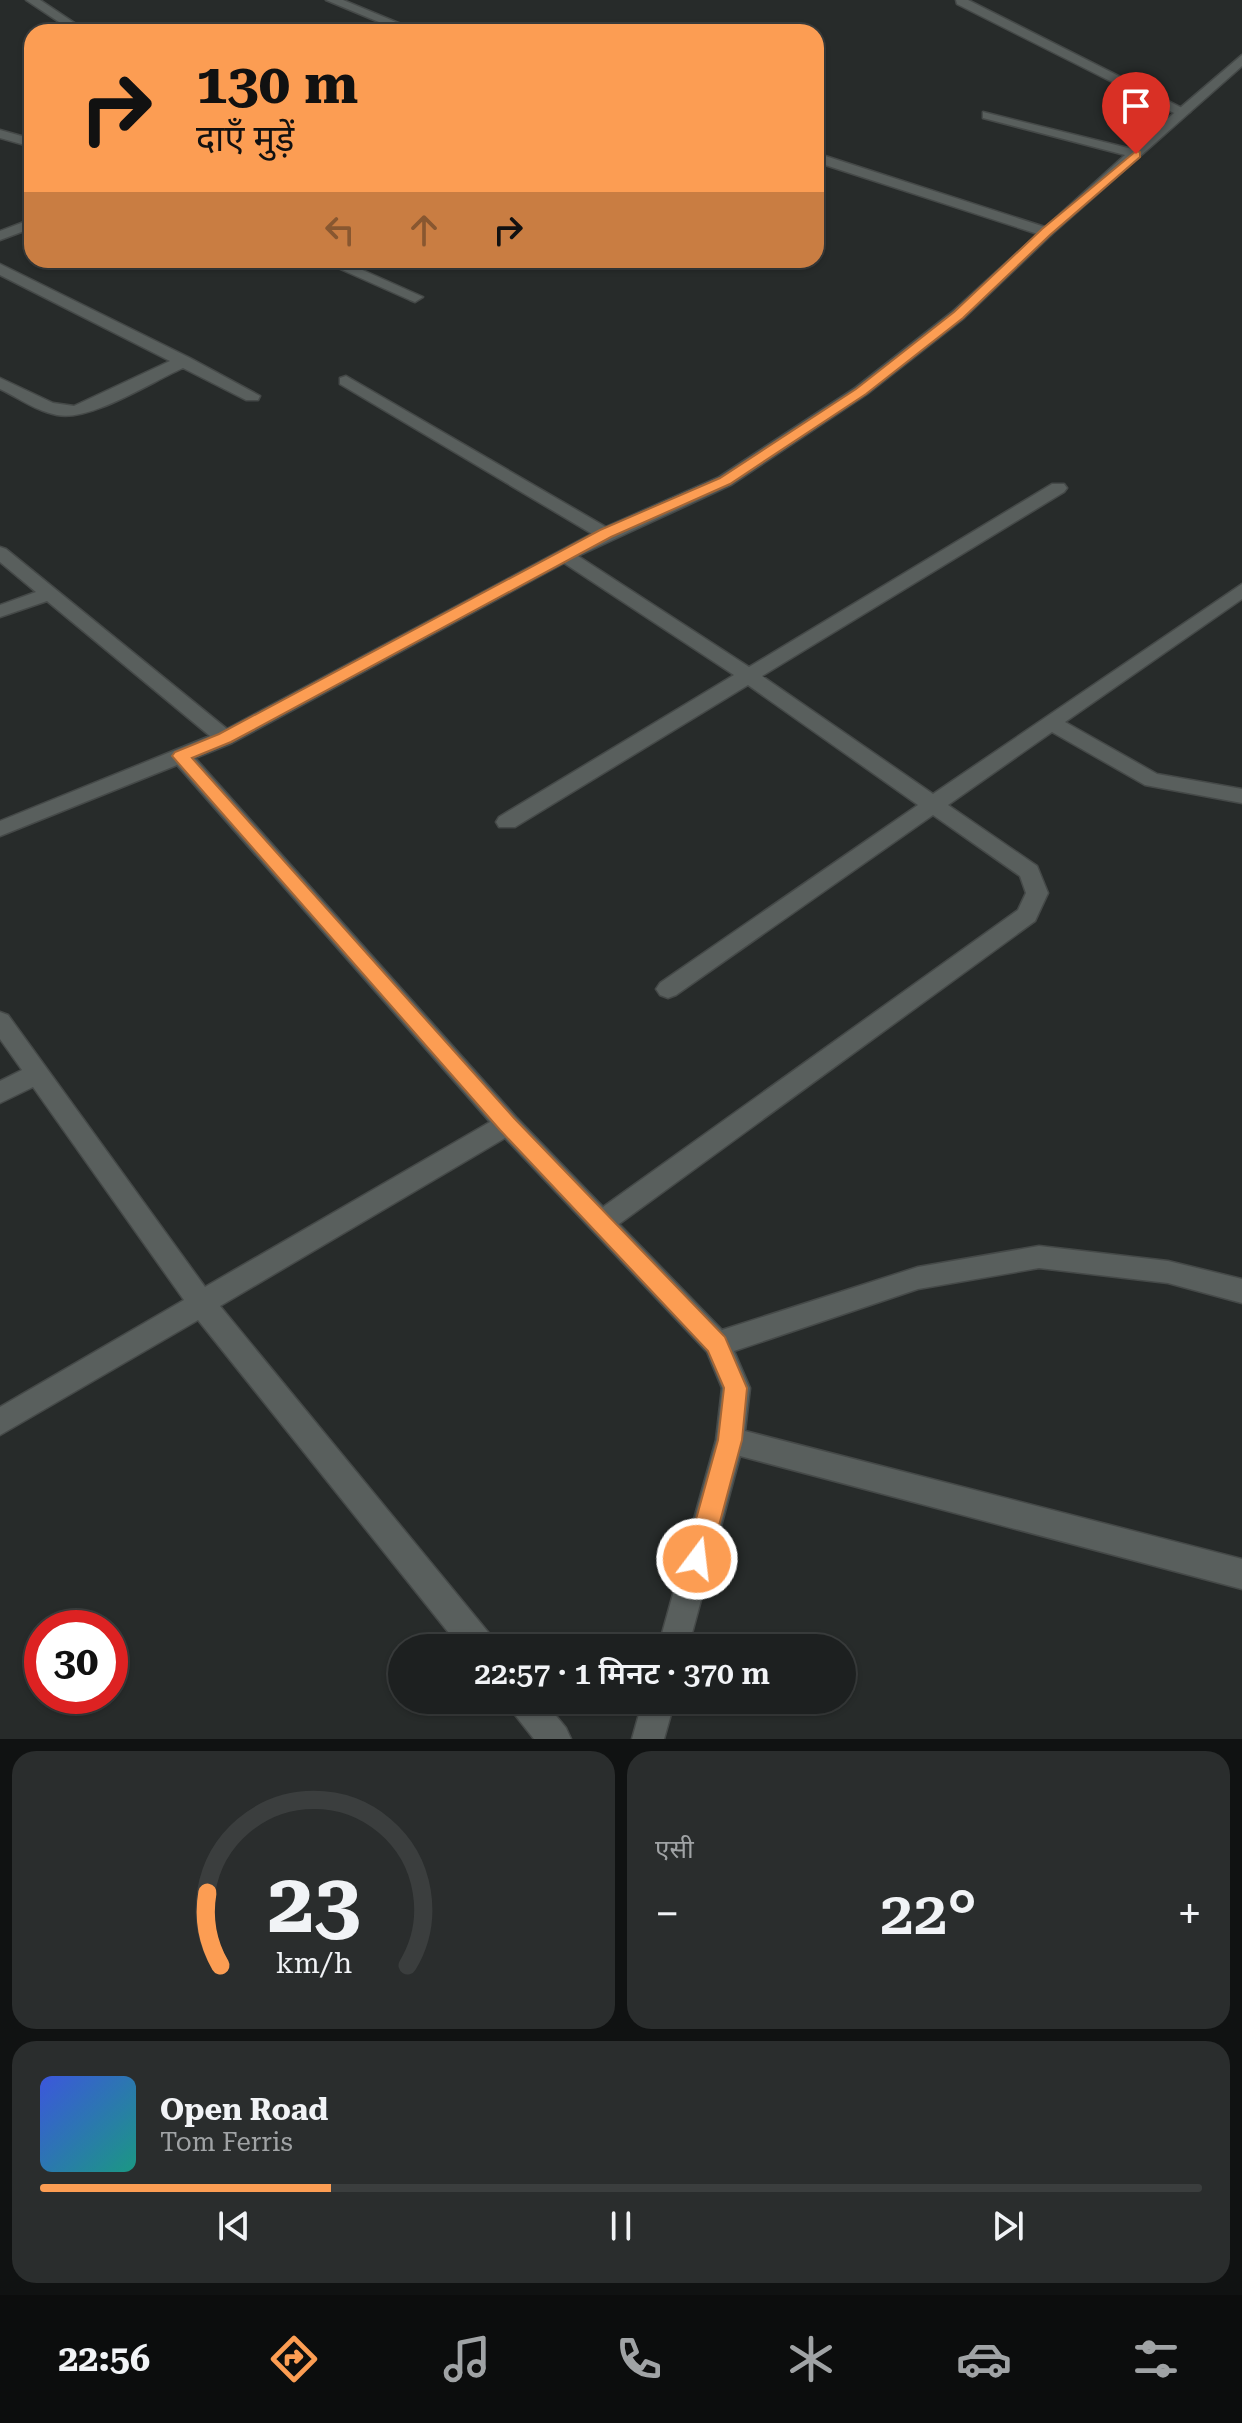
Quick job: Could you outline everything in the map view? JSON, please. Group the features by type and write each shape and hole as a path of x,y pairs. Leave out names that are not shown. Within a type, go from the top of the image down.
{"street":[{"path":"32,0 70,24"},
{"path":"332,0 394,24"},
{"path":"961,1 1183,112"},
{"path":"0,829 225,738 605,534 725,481 861,391 958,315 1046,232 1242,59"},
{"path":"988,115 1136,154"},
{"path":"0,134 24,141"},
{"path":"824,160 1046,232"},
{"path":"0,236 24,226"},
{"path":"346,268 415,297"},
{"path":"0,269 252,396"},
{"path":"0,383 64,413 77,411 184,361"},
{"path":"346,381 605,534"},
{"path":"507,822 1058,488"},
{"path":"0,553 225,738"},
{"path":"565,556 749,676 1029,872 1037,893 1027,915 600,1223"},
{"path":"668,989 1242,590"},
{"path":"0,611 49,594"},
{"path":"1051,723 1152,780 1242,796"},
{"path":"181,756 507,1124 717,1344 736,1388 730,1440 677,1634"},
{"path":"0,1021 201,1303 470,1634"},
{"path":"0,1093 37,1073"},
{"path":"0,1422 507,1124"},
{"path":"717,1344 918,1278 1039,1257 1168,1272 1242,1291"},
{"path":"730,1440 1242,1574"},
{"path":"534,1714 555,1739"},
{"path":"648,1739 655,1714"}],"route":[{"path":"697,1559 730,1440 736,1388 717,1344 507,1124 181,756 225,738 605,534 725,481 861,391 958,315 1046,232 1136,154"}]}
